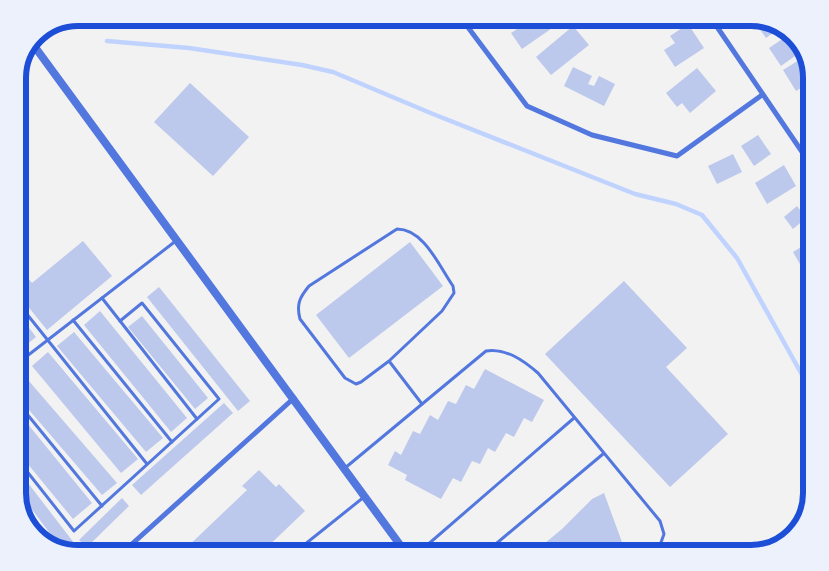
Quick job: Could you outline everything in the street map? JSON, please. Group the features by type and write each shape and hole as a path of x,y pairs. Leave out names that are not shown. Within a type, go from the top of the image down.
{"street":[{"path":"467,26 526,106 592,136 677,156 762,95"},
{"path":"716,26 762,95 803,152"},
{"path":"36,49 294,398 400,545"},
{"path":"132,545 294,398"}],"lane":[{"path":"397,228 406,229 424,243 454,292 442,311 390,361 356,384 344,378 300,319 298,310 299,299 309,286 397,228"},
{"path":"26,356 177,240"},
{"path":"102,298 197,419"},
{"path":"26,470 74,531 219,399 142,303 120,321"},
{"path":"26,313 147,464"},
{"path":"73,320 172,442"},
{"path":"345,468 486,352 498,349 516,357 538,373 660,521 664,534 660,545"},
{"path":"390,361 422,404"},
{"path":"26,413 102,506"},
{"path":"428,545 574,418"},
{"path":"496,545 603,454"},
{"path":"305,545 365,496"}],"path":[{"path":"26,75 26,85"}],"building":[{"path":"522,26 555,26 522,49 511,33"},
{"path":"573,26 589,45 551,75 536,57"},
{"path":"685,26 689,26 704,48 675,67 664,50 675,43 670,36"},
{"path":"758,27 774,32 766,38"},
{"path":"784,38 797,54 781,66 769,48"},
{"path":"800,60 803,87 796,91 783,70"},
{"path":"573,67 592,76 588,84 594,86 599,76 615,84 604,106 564,86"},
{"path":"697,68 716,91 690,113 682,103 677,107 666,93"},
{"path":"190,83 249,137 213,176 154,122"},
{"path":"758,135 771,154 754,166 741,146"},
{"path":"733,154 742,172 717,184 708,166"},
{"path":"784,165 796,186 767,204 755,183"},
{"path":"797,206 803,214 803,221 793,229 784,217"},
{"path":"83,241 112,276 47,330 26,304 26,276 32,283"},
{"path":"410,242 443,286 349,358 316,315"},
{"path":"803,246 803,265 801,266 793,252"},
{"path":"624,281 687,348 666,367 728,434 670,487 545,354"},
{"path":"159,287 250,401 238,411 147,297"},
{"path":"100,311 187,418 171,432 84,325"},
{"path":"142,316 208,398 195,409 128,327"},
{"path":"26,324 36,337 26,345"},
{"path":"74,332 163,438 146,452 57,346"},
{"path":"48,352 138,459 121,473 32,366"},
{"path":"485,369 544,400 532,422 524,418 514,437 506,433 495,452 488,448 480,464 472,461 461,482 453,478 441,499 405,480 407,475 388,465 395,451 401,455 413,431 420,434 430,415 438,420 448,401 456,404 466,385 474,389"},
{"path":"26,378 117,483 102,495 26,406"},
{"path":"224,403 233,413 141,495 132,485"},
{"path":"26,422 92,503 73,519 26,462"},
{"path":"259,470 276,487 279,484 305,511 269,545 189,545 247,490 242,486"},
{"path":"26,480 75,545 54,538 28,504"},
{"path":"604,493 623,545 543,545 562,529 592,499"},
{"path":"122,498 129,506 89,545 85,545 79,540"}],"waterway":[{"path":"107,41 189,48 302,65 333,72 635,194 676,204 702,215 737,258 803,377"}]}
